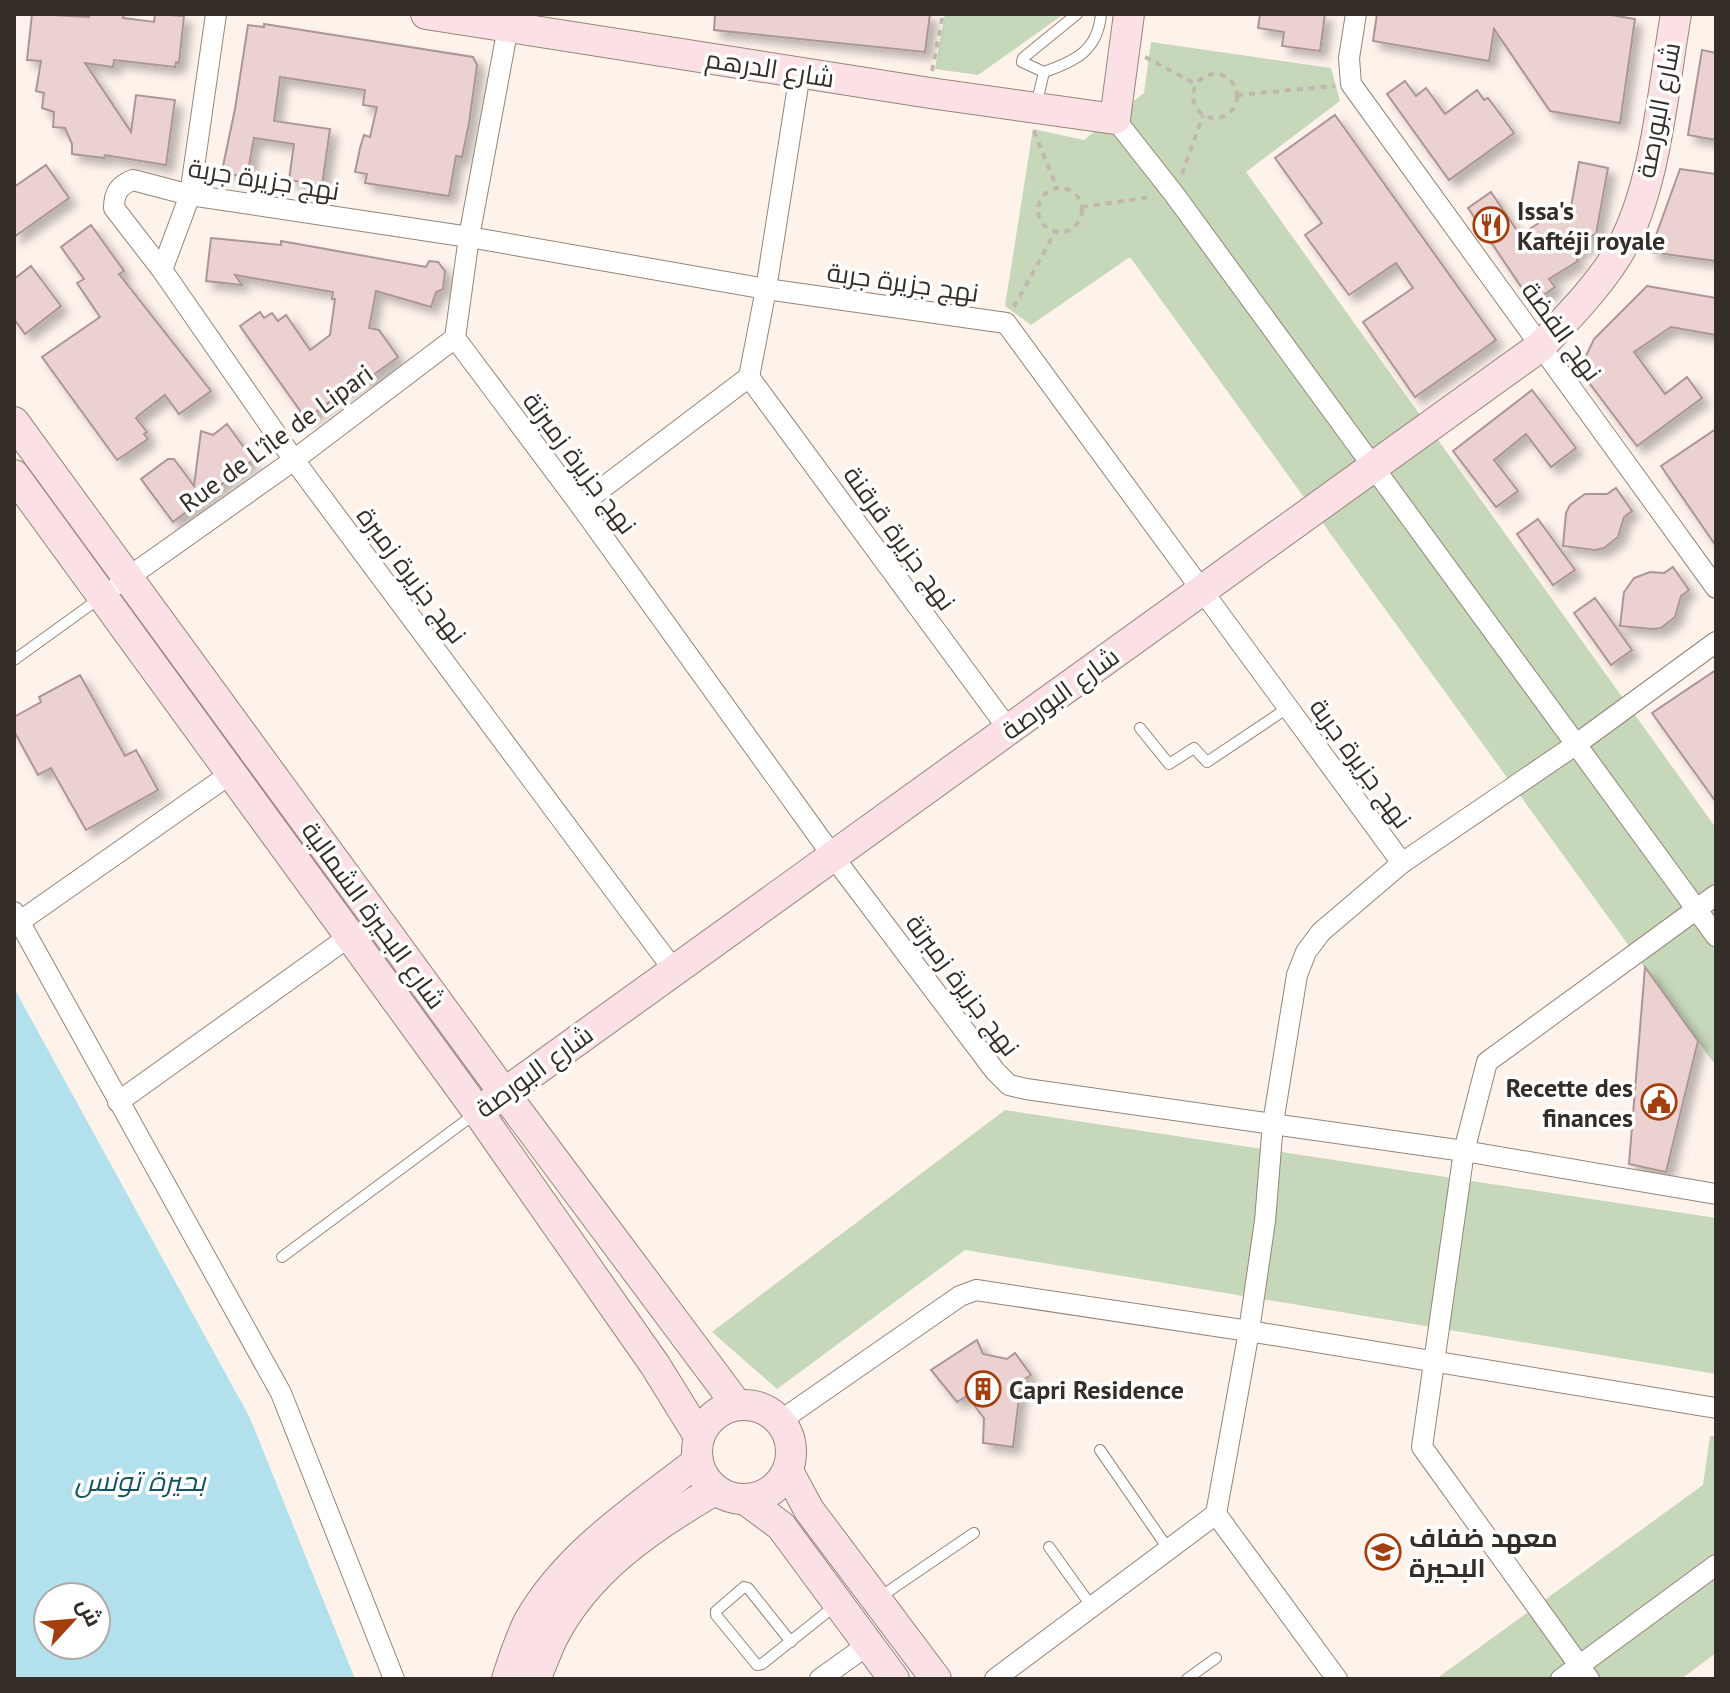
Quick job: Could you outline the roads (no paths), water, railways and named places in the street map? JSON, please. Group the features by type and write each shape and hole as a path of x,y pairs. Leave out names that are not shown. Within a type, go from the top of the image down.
{"main road":[{"name":"شارع الدرهم","path":"426,14 508,27 589,26 800,73 1115,119"},
{"path":"1115,119 1129,14"},
{"name":"شارع البورصة","path":"478,1112 1541,346 1589,295 1617,255 1634,219 1649,169 1676,14"},
{"name":"شارع البحيرة الشمالية","path":"14,422 504,1093 737,1405"},
{"name":"شارع البحيرة الشمالية","path":"14,475 478,1112 655,1365 698,1449"},
{"path":"507,1679 528,1623 557,1580 698,1449 708,1422 721,1411 737,1405 765,1410 780,1421 791,1445 788,1471 778,1486 763,1496 746,1500 729,1498 715,1490 701,1472 698,1449"},
{"path":"788,1471 809,1510 936,1679"},
{"path":"535,1679 553,1637 583,1592 609,1563 669,1518 715,1490"},
{"path":"746,1500 781,1526 894,1679"}],"street":[{"path":"162,270 190,195 216,14"},
{"name":"نهج الفضة","path":"1356,14 1349,58 1351,84 1716,588"},
{"path":"455,338 469,237 508,27"},
{"path":"580,505 749,377 800,73"},
{"path":"1115,119 1374,465 1716,936"},
{"name":"نهج جزيرة جربة","path":"114,208 117,190 133,180 190,195 469,237 766,289 1006,323 1402,863"},
{"name":"نهج جزيرة زمبرة","path":"114,208 162,270 294,460 673,969"},
{"name":"Rue de L'île de Lipari","path":"102,596 294,460 455,338"},
{"name":"نهج جزيرة زمبرتة","path":"455,338 580,505 832,855 995,1071 1009,1085 1464,1151 1716,1194"},
{"name":"نهج جزيرة قرقنة","path":"749,377 1009,730"},
{"path":"995,1679 1216,1514 1249,1331 1265,1221 1273,1123 1297,975 1306,952 1321,932 1402,863 1578,743 1716,642"},
{"path":"233,772 17,917 281,1393 394,1679"},
{"path":"1584,1672 1422,1447 1464,1151 1487,1062 1716,895"},
{"path":"118,1102 350,936"},
{"path":"780,1421 960,1296 976,1290 1249,1331 1716,1408"},
{"path":"1216,1514 1337,1679"},
{"path":"1561,1679 1584,1672 1716,1565"},
{"path":"820,1679 869,1644"}],"lane":[{"path":"1077,14 1022,62 1044,72 1073,62 1097,38 1101,14"},
{"path":"1029,107 1044,72"},
{"path":"14,660 102,596"},
{"path":"1140,728 1169,764 1194,748 1207,762 1289,707"},
{"name":"شارع البورصة","path":"282,1257 478,1112"},
{"path":"1100,1450 1169,1550"},
{"path":"877,1599 974,1533"},
{"path":"1049,1547 1092,1607"},
{"path":"791,1642 748,1588 744,1587 716,1611 716,1615 757,1665 762,1664 791,1642 838,1604"},
{"path":"1187,1679 1216,1658"}],"water":[{"name":"بحيرة تونس","path":"14,988 250,1418 355,1679 14,1679"}],"place":[{"name":"Issa's Kaftéji royale","path":"1491,225"},
{"name":"Recette des finances","path":"1659,1102"},
{"name":"Capri Residence","path":"983,1389"},
{"name":"معهد ضفاف البحيرة","path":"1383,1552"}]}
